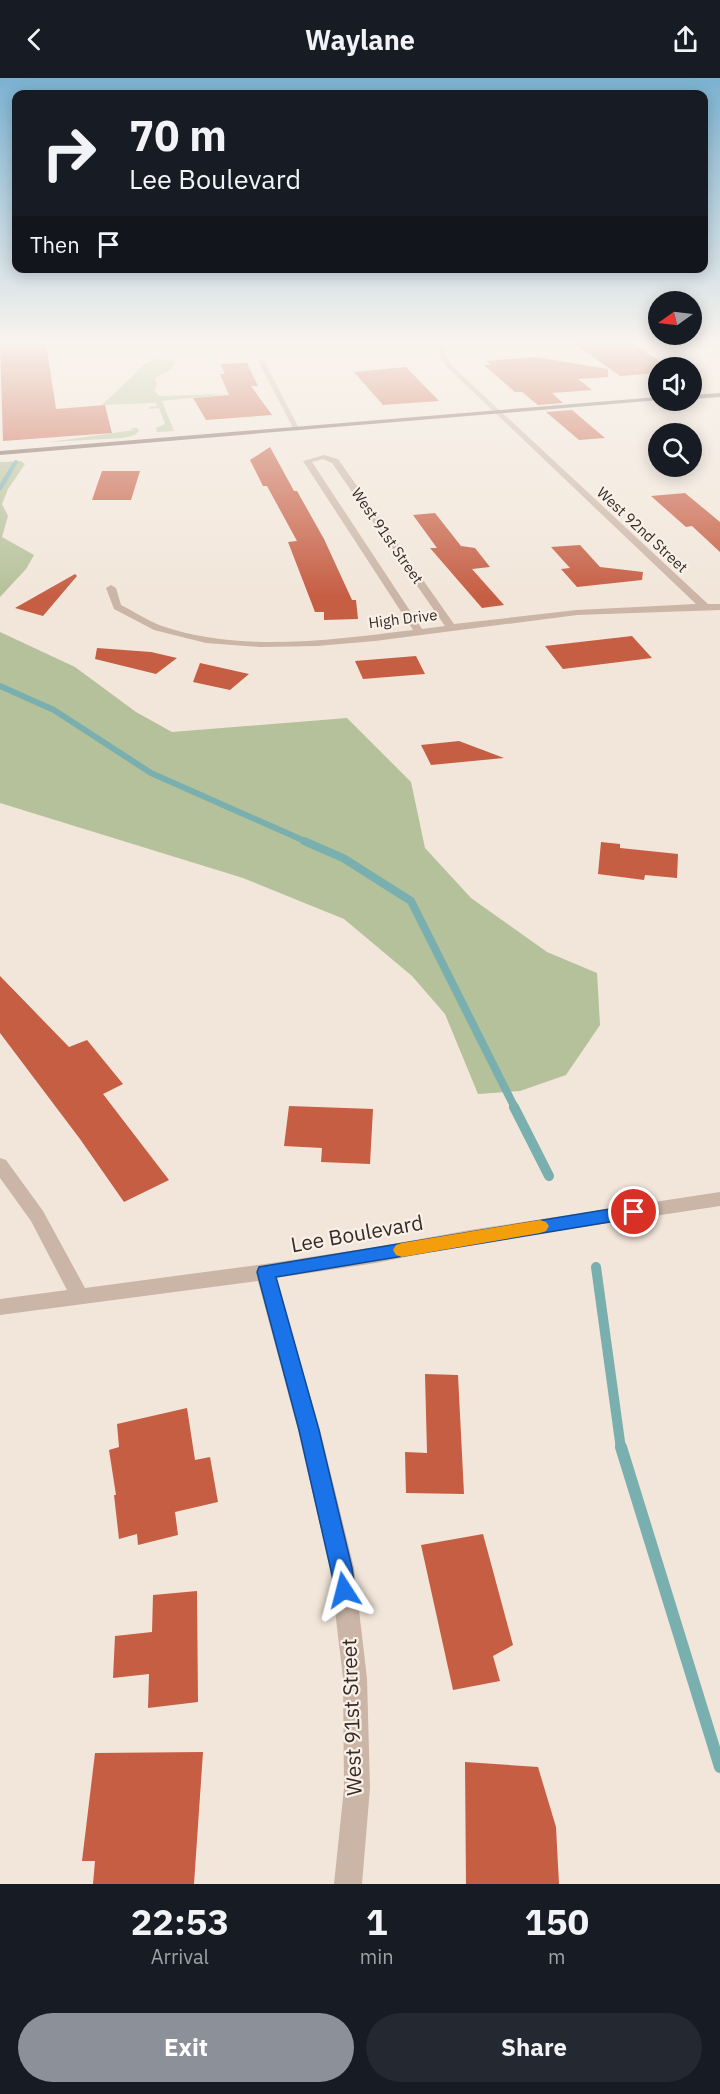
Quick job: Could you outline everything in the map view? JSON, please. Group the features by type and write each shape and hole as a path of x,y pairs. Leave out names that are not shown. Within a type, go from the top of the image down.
{"main road":[{"path":"0,453 306,427"}],"street":[{"name":"West 92nd Street","path":"513,427 705,607"},
{"name":"West 91st Street","path":"419,632 307,461 324,457 335,461 452,628"},
{"name":"High Drive","path":"111,588 117,607 135,620 166,631 203,639 238,643 294,644 589,612 653,607 720,607"},
{"path":"0,1165 37,1216 80,1296"},
{"name":"Lee Boulevard","path":"0,1307 265,1272 376,1255 470,1237 720,1199"},
{"name":"West 91st Street","path":"265,1272 309,1430 342,1568 355,1678 357,1788 348,1884"}],"green space":[{"path":"173,427 174,431 157,432 156,428"},
{"path":"131,428 137,428 139,431 135,435 122,438 50,442 134,430"},
{"path":"21,461 25,464 8,489 2,504 8,516 2,537 34,555 26,569 0,597 0,462"},
{"path":"0,632 75,667 136,712 172,732 347,718 411,782 425,848 471,898 547,952 597,973 600,1025 566,1075 520,1091 478,1094 445,1014 412,976 344,919 243,878 0,803"}],"building":[{"path":"3,427 111,427 112,433 3,441"},
{"path":"564,427 592,427 605,438 579,440"},
{"path":"270,447 324,539 352,600 356,600 358,619 324,620 324,612 315,612 288,542 297,541 267,486 263,486 250,460"},
{"path":"102,471 140,471 131,500 92,500"},
{"path":"685,493 720,522 720,552 692,526 686,527 651,496"},
{"path":"435,513 461,546 475,548 490,567 472,569 504,605 482,608 430,548 437,548 413,515"},
{"path":"580,545 600,567 643,572 642,580 577,587 561,569 570,568 551,547"},
{"path":"75,574 77,576 43,616 15,608"},
{"path":"632,636 652,658 563,669 545,646"},
{"path":"97,648 151,652 177,658 156,674 95,659"},
{"path":"416,656 425,674 363,679 355,661"},
{"path":"200,663 249,674 230,690 193,682"},
{"path":"459,741 504,758 431,765 421,745"},
{"path":"601,842 620,844 620,848 678,854 677,878 645,875 644,880 598,874"},
{"path":"0,976 69,1047 87,1040 123,1084 103,1094 169,1180 124,1202 0,1033"},
{"path":"289,1106 373,1109 370,1164 321,1162 322,1148 284,1146"},
{"path":"425,1374 458,1375 464,1494 406,1493 405,1452 427,1453"},
{"path":"187,1408 195,1460 210,1457 218,1502 175,1512 178,1535 138,1545 137,1534 119,1539 114,1495 116,1495 109,1450 119,1447 117,1424"},
{"path":"483,1534 513,1645 493,1656 500,1681 453,1690 421,1545"},
{"path":"197,1591 198,1702 148,1708 149,1674 113,1678 115,1636 152,1632 153,1595"},
{"path":"203,1752 194,1884 93,1884 95,1861 82,1861 95,1753"},
{"path":"465,1762 538,1767 556,1827 559,1884 466,1884"}],"waterway":[{"path":"10,471 16,462"},
{"path":"0,488 11,470"},
{"path":"0,686 54,710 151,773 307,842"},
{"path":"304,841 343,858 411,901 515,1108"},
{"path":"514,1107 549,1176"},
{"path":"596,1267 621,1449"},
{"path":"621,1447 720,1767"}],"slow traffic":[{"path":"402,1250 540,1226"}],"route":[{"path":"344,1590 342,1568 309,1430 265,1272 634,1212"}]}
